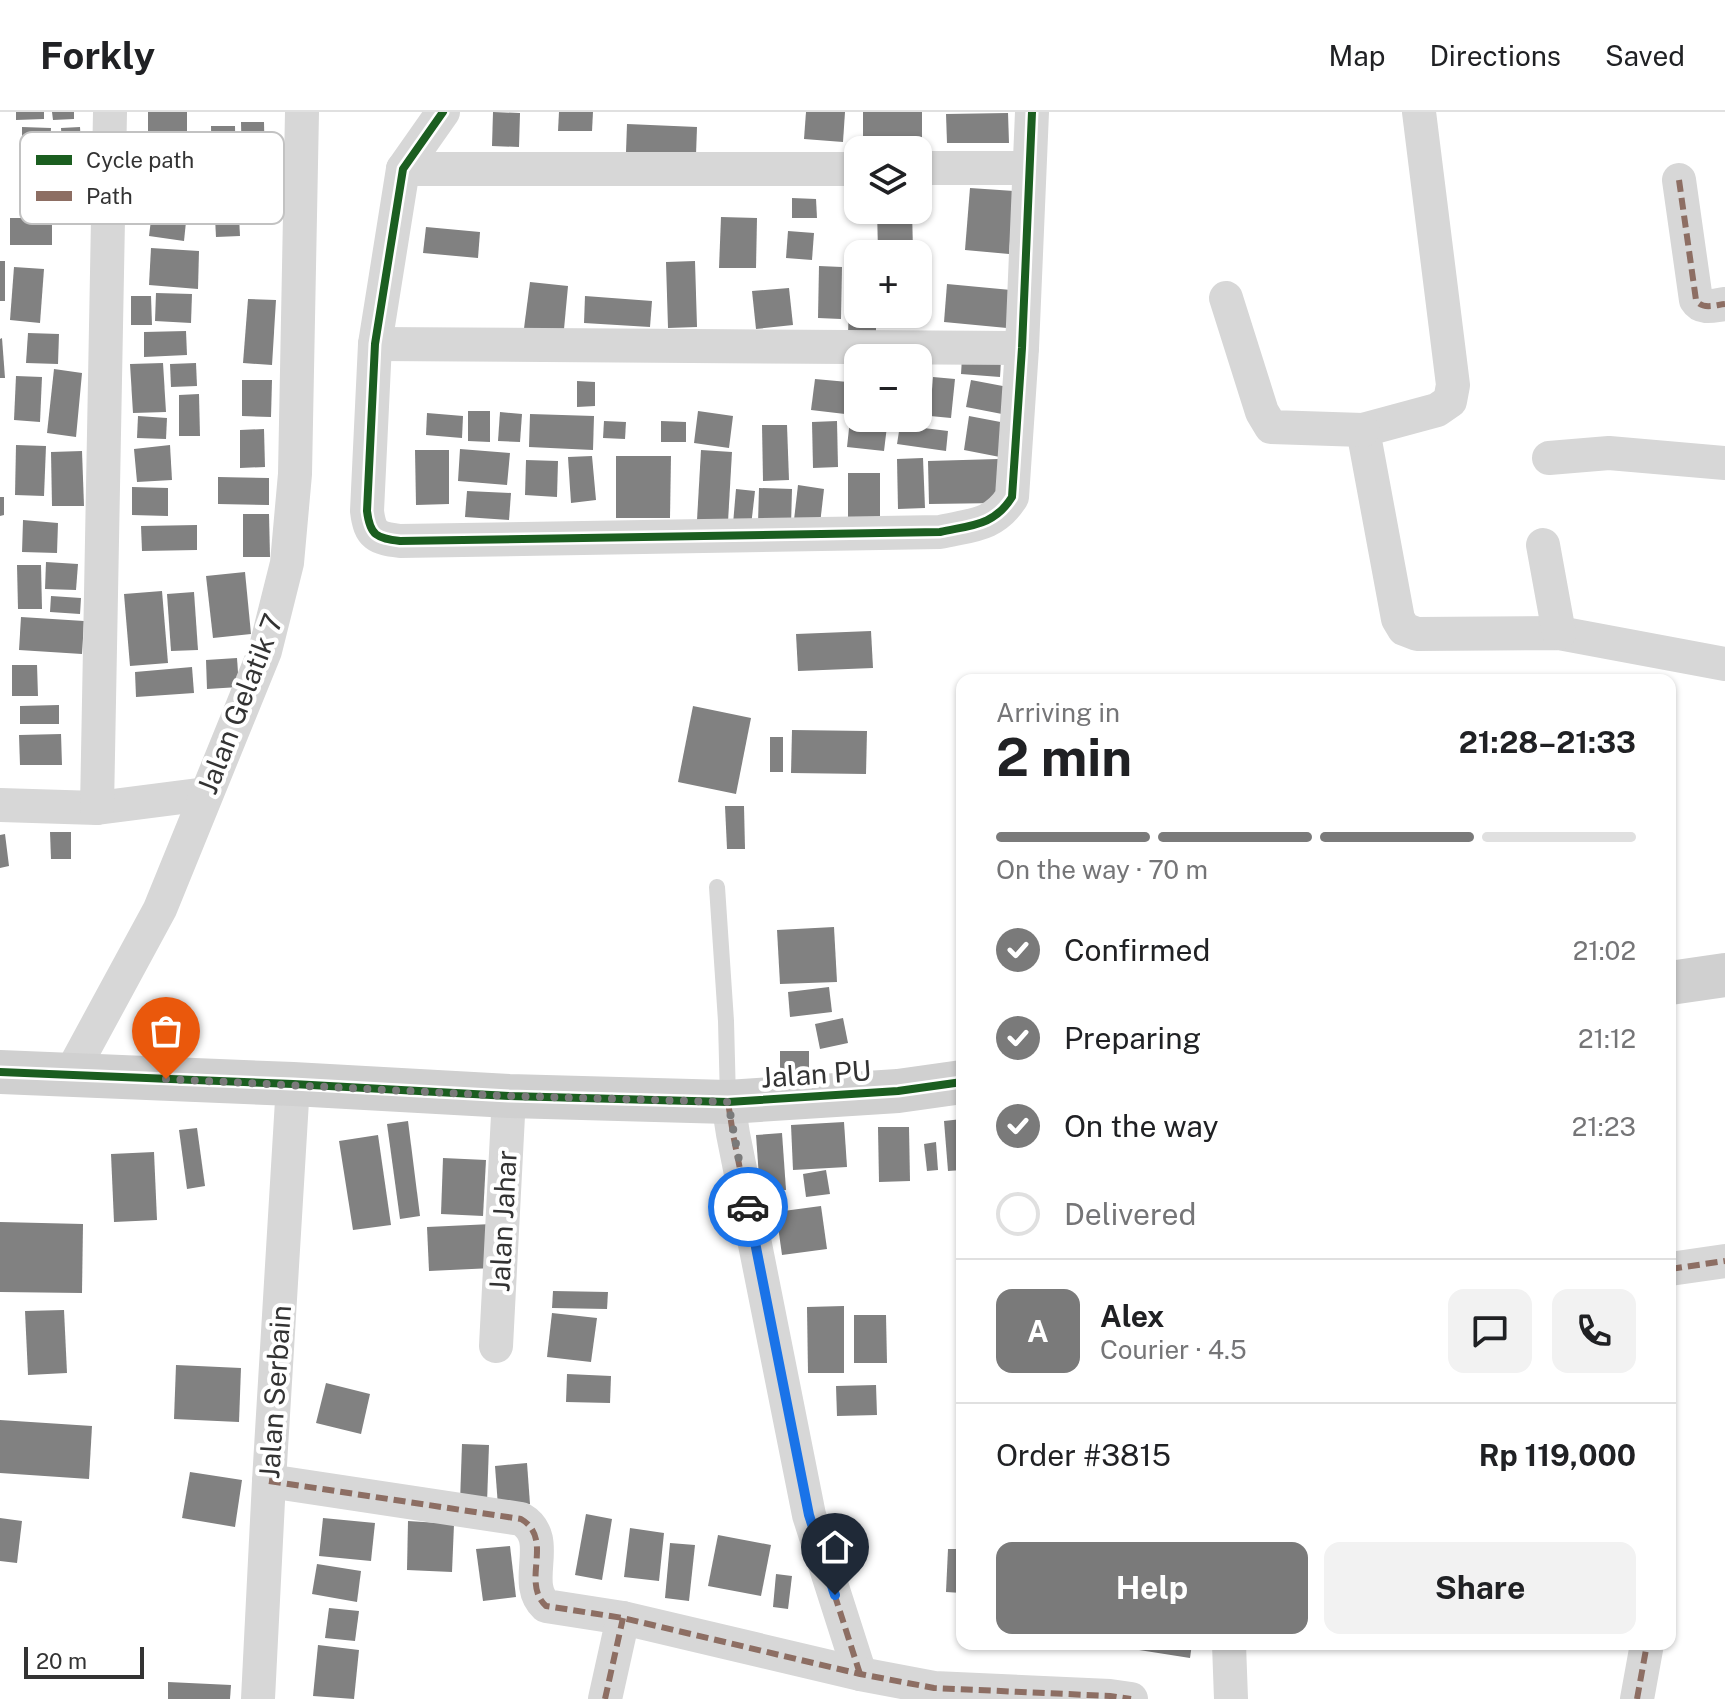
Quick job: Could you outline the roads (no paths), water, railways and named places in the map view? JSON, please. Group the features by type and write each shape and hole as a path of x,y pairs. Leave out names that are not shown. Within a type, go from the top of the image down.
{"street":[{"path":"110,112 110,132"},
{"name":"Jalan Gelatik 7","path":"70,1075 160,909 265,651 287,563 295,474 302,112"},
{"path":"443,112 403,169 375,344 367,511 369,526 374,534 400,541 940,532 990,520 1004,510 1012,497 1032,112"},
{"path":"1226,298 1262,412 1271,427 1363,430 1437,410 1450,401 1453,385 1419,112"},
{"path":"932,168 1029,168"},
{"path":"403,169 844,169"},
{"path":"1679,180 1696,300 1705,306 1725,304"},
{"path":"97,808 108,224"},
{"path":"375,344 1022,348"},
{"path":"1363,430 1398,619 1404,629 1417,634 1559,633 1725,664"},
{"path":"1549,458 1609,453 1725,463"},
{"path":"1543,545 1559,633"},
{"path":"0,805 97,808 206,794"},
{"path":"1676,982 1725,975"},
{"name":"Jalan PU","path":"0,1072 509,1096 728,1102 898,1091 956,1083"},
{"name":"Jalan Serbain","path":"258,1699 293,1084"},
{"name":"Jalan Jahar","path":"496,1346 509,1096"},
{"path":"728,1102 809,1515 860,1674"},
{"path":"1676,1268 1725,1261"},
{"path":"269,1481 521,1519 537,1536 535,1588 538,1600 546,1606 623,1618 934,1694 1110,1696 1131,1699"},
{"path":"605,1699 623,1618"},
{"path":"1229,1650 1231,1699"},
{"path":"1637,1699 1646,1650"}],"lane":[{"path":"717,887 728,1102"}]}
